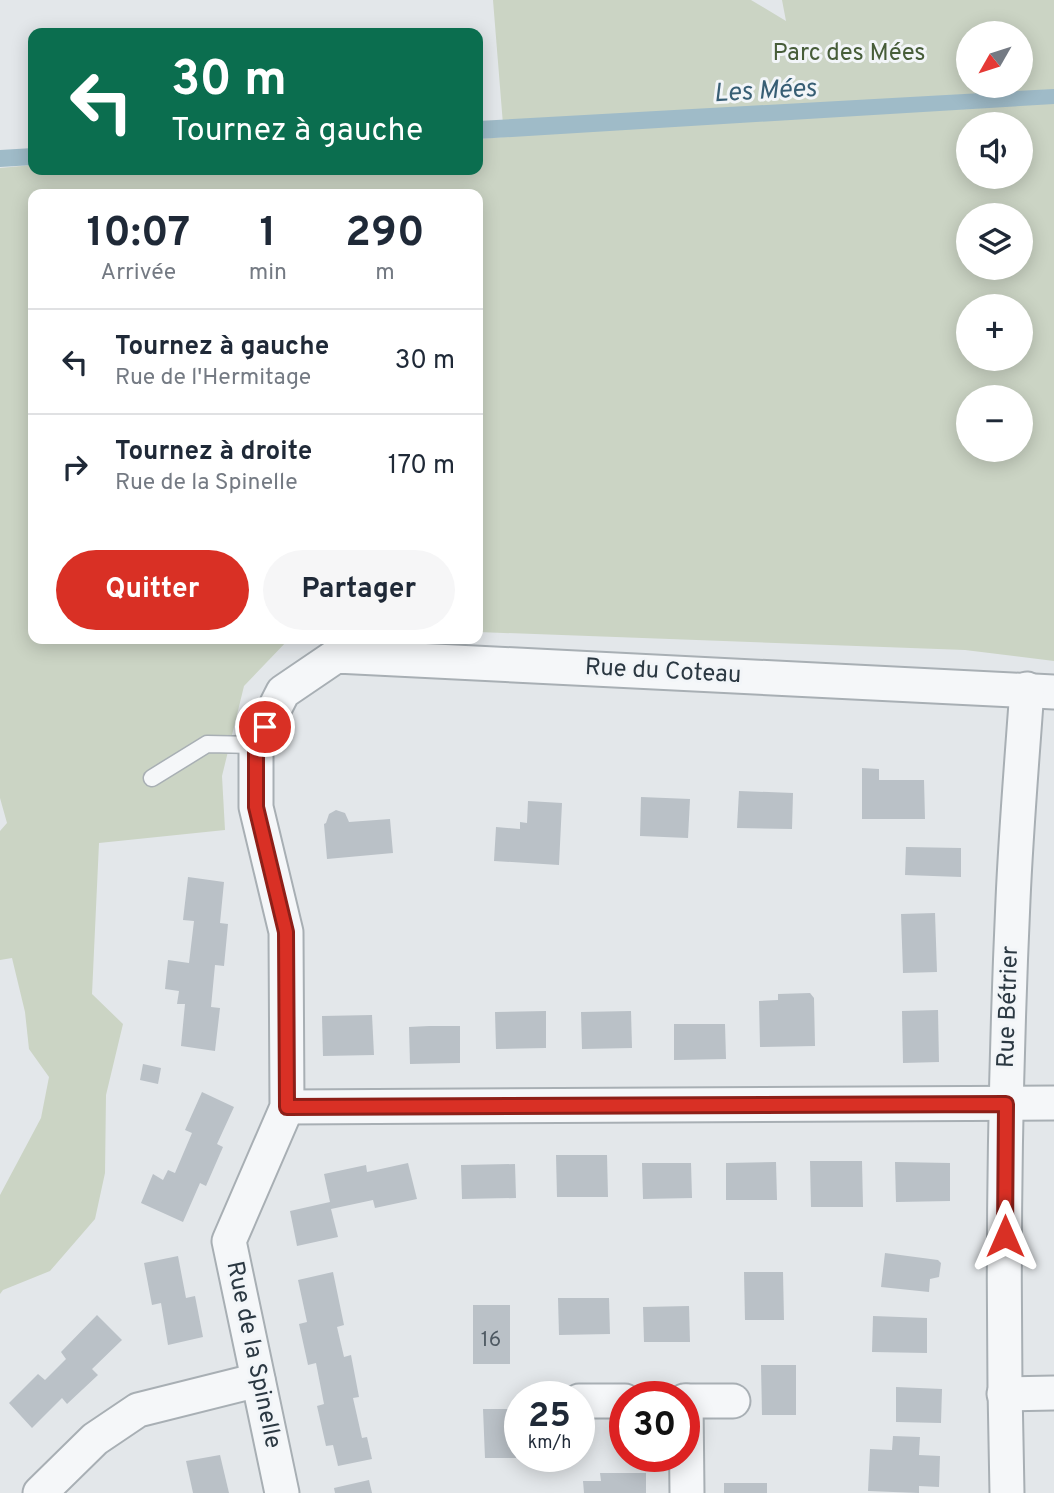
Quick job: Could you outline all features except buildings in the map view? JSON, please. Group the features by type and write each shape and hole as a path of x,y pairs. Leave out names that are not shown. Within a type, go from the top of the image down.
{"street":[{"name":"Rue du Coteau","path":"283,692 336,656 1041,691"},
{"name":"Rue Bétrier","path":"1007,1493 1004,1394 1006,1104 1013,898 1041,691"},
{"name":"Rue de la Spinelle","path":"282,1493 229,1241 287,1107 286,932 256,807 256,745 283,692"},
{"path":"287,1107 1054,1103"},
{"path":"40,1493 95,1439 138,1410 257,1380"},
{"path":"1004,1394 1054,1393"},
{"path":"700,1401 733,1401"},
{"path":"687,1472 687,1493"}],"lane":[{"path":"152,778 206,744 256,745"}],"green space":[{"name":"Parc des Mées","path":"493,0 751,0 786,21 782,0 1054,0 1054,661 965,650 483,632 483,189 28,189 28,644 284,644 244,686 222,776 225,830 99,843 92,994 123,1024 106,1095 105,1173 95,1219 50,1271 3,1290 0,1294 0,1195 41,1118 49,1077 29,1049 25,1012 12,958 0,960 0,831 7,823 0,798 0,168 28,165 28,175 483,175 483,139 504,137"}],"water":[{"path":"1054,89 1054,104 483,139 483,121 956,94 956,98 1033,98 1033,90"},
{"path":"28,148 28,165 0,167 0,150"}],"route":[{"path":"265,727 256,745 256,807 286,932 287,1107 1006,1104 1005,1236"}],"water label":[{"name":"Les Mées","path":"765,92"}]}
